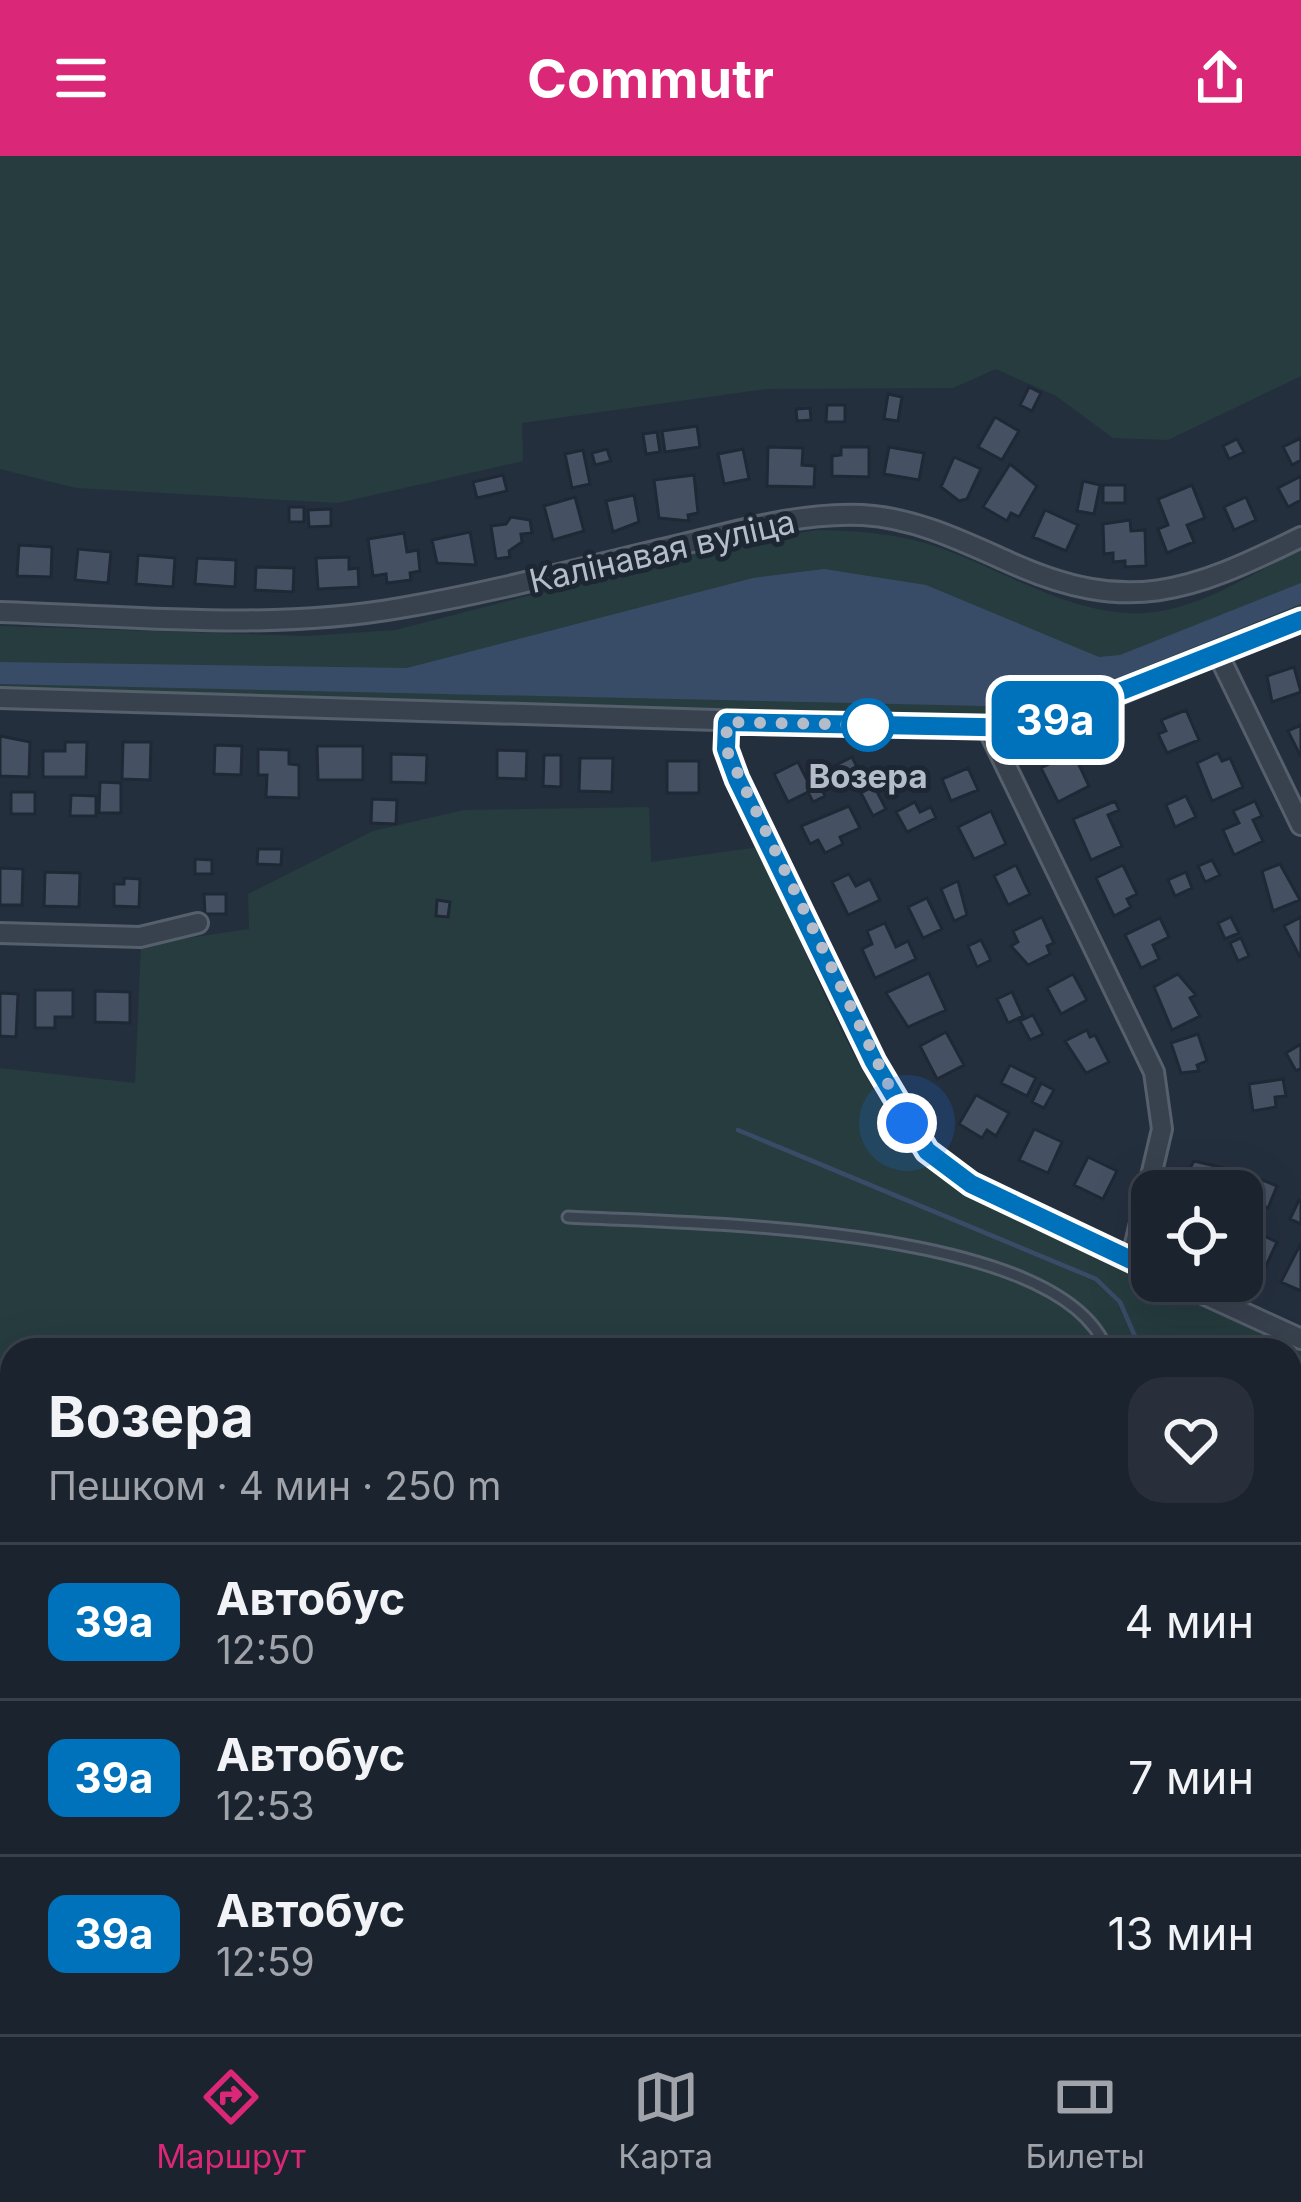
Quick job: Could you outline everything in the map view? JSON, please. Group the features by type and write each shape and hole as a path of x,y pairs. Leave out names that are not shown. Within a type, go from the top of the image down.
{"street":[{"name":"Калінавая вуліца","path":"0,612 269,620 355,615 472,594 758,527 862,515 932,529 1074,587 1136,596 1201,584 1301,537"},
{"path":"0,698 988,729 1054,721 1301,620"},
{"path":"1218,654 1301,825"},
{"path":"727,722 726,749 737,779 874,1062 927,1151 971,1184 1131,1261"},
{"path":"988,729 1154,1072 1162,1129 1152,1170"},
{"path":"0,933 140,937 198,922"},
{"path":"1221,1302 1299,1338"}],"lane":[{"path":"568,1216 773,1230 987,1261 1081,1311 1102,1338"}],"green space":[{"path":"0,156 1301,156 1301,376 1168,440 1113,438 1056,396 996,369 953,388 765,389 522,423 523,461 338,503 76,488 0,469"},
{"path":"818,530 915,540 1057,597 1116,612 1145,613 1191,603 1301,549 1301,611 1027,719 0,694 0,626 307,636 395,630 734,543"},
{"path":"649,807 651,862 759,847 845,1038 900,1130 932,1168 966,1196 1131,1271 1131,1302 1200,1302 1279,1338 0,1338 0,1068 135,1083 141,945 249,929 248,894 373,831 464,810"}],"water":[{"path":"824,569 926,585 1099,657 1120,655 1301,583 1301,604 1070,697 1031,707 0,684 0,662 407,668 753,578"}],"building":[{"path":"1029,387 1041,393 1032,411 1020,405"},
{"path":"888,394 902,397 898,421 884,419"},
{"path":"827,405 845,405 845,422 826,422"},
{"path":"810,408 811,420 797,421 796,409"},
{"path":"995,417 1019,431 1002,460 978,447"},
{"path":"697,426 700,447 665,452 662,431"},
{"path":"657,432 660,452 646,454 643,434"},
{"path":"1301,438 1301,460 1292,465 1283,447"},
{"path":"1237,439 1244,452 1229,459 1223,446"},
{"path":"768,447 803,448 802,465 815,466 814,487 767,486"},
{"path":"841,447 869,447 869,477 832,476 832,456 841,455"},
{"path":"889,447 924,453 919,480 884,474"},
{"path":"607,449 611,461 595,465 592,453"},
{"path":"743,449 749,479 724,484 718,454"},
{"path":"583,450 590,484 572,488 565,454"},
{"path":"954,457 981,469 967,499 959,501 941,487"},
{"path":"1010,464 1037,486 1019,517 1011,513 1007,521 983,507"},
{"path":"503,475 507,491 477,498 473,482"},
{"path":"694,475 698,513 688,515 689,521 659,518 654,480"},
{"path":"1301,476 1301,500 1288,507 1278,488"},
{"path":"1083,481 1100,485 1094,514 1077,511"},
{"path":"1103,485 1125,485 1125,503 1103,503"},
{"path":"1192,485 1205,518 1187,525 1194,542 1167,553 1158,529 1168,525 1158,499"},
{"path":"634,495 639,522 613,532 606,501"},
{"path":"575,497 584,531 553,540 544,506"},
{"path":"1246,497 1256,520 1234,530 1224,507"},
{"path":"289,507 304,507 304,522 289,522"},
{"path":"331,509 331,526 309,527 308,510"},
{"path":"1045,510 1078,525 1066,551 1033,537"},
{"path":"511,517 530,520 532,533 521,534 522,542 509,551 510,557 496,559 491,526 506,524"},
{"path":"1130,520 1131,531 1145,530 1146,566 1125,567 1125,561 1113,562 1113,553 1104,554 1103,524"},
{"path":"470,532 476,565 437,563 432,540"},
{"path":"404,533 407,552 418,550 420,571 410,573 411,580 387,583 386,574 373,576 368,539"},
{"path":"19,545 52,547 51,577 17,576"},
{"path":"78,549 111,552 108,583 75,580"},
{"path":"138,555 175,558 173,587 136,584"},
{"path":"349,557 349,569 358,568 359,587 318,589 316,558"},
{"path":"197,558 236,560 235,587 195,584"},
{"path":"256,567 294,568 293,592 255,590"},
{"path":"1294,667 1301,692 1272,702 1267,676"},
{"path":"1186,710 1199,740 1167,753 1158,734 1166,731 1161,720"},
{"path":"1301,725 1301,754 1300,755 1288,731"},
{"path":"0,736 30,742 29,777 0,776"},
{"path":"65,742 87,742 86,777 43,777 43,751 65,751"},
{"path":"123,742 151,742 150,780 122,779"},
{"path":"215,745 242,746 241,775 214,774"},
{"path":"317,746 363,746 363,780 318,780"},
{"path":"258,749 289,750 289,764 299,765 299,798 266,797 267,775 258,775"},
{"path":"497,750 527,751 526,779 497,778"},
{"path":"1073,752 1089,786 1058,802 1041,768"},
{"path":"1218,753 1222,761 1230,758 1243,787 1212,801 1197,763"},
{"path":"391,754 427,755 426,783 391,782"},
{"path":"544,755 561,755 561,787 543,786"},
{"path":"852,757 862,777 842,787 832,767"},
{"path":"580,758 613,758 612,792 579,791"},
{"path":"667,761 699,761 699,793 667,793"},
{"path":"798,762 806,778 814,774 825,796 813,802 808,792 788,802 774,774"},
{"path":"968,768 978,790 951,801 942,779"},
{"path":"100,782 121,783 121,813 99,813"},
{"path":"874,786 886,809 873,816 861,793"},
{"path":"11,792 35,792 35,814 11,814"},
{"path":"71,795 96,796 96,816 70,816"},
{"path":"1186,796 1196,817 1175,827 1166,805"},
{"path":"372,799 397,800 396,824 371,823"},
{"path":"1115,801 1119,810 1108,815 1122,846 1091,860 1073,819"},
{"path":"1255,801 1262,816 1253,820 1263,841 1234,855 1223,830 1239,823 1233,811"},
{"path":"915,802 920,812 931,807 936,818 907,832 896,812"},
{"path":"849,806 860,828 840,837 843,844 825,853 818,840 810,844 801,826"},
{"path":"991,811 1006,844 974,859 958,827"},
{"path":"258,849 282,849 281,865 257,864"},
{"path":"195,859 212,860 212,874 195,874"},
{"path":"1212,860 1220,875 1205,882 1198,866"},
{"path":"1280,864 1300,900 1273,911 1262,871"},
{"path":"1016,865 1030,894 1008,905 994,876"},
{"path":"1123,865 1137,894 1127,899 1131,907 1114,916 1096,878"},
{"path":"0,868 23,869 22,905 0,905"},
{"path":"45,872 80,873 79,907 44,906"},
{"path":"1186,872 1192,888 1175,896 1168,880"},
{"path":"849,874 856,886 870,879 880,900 848,915 832,882"},
{"path":"124,878 140,879 139,907 114,906 114,884 124,884"},
{"path":"958,881 967,915 954,921 941,889"},
{"path":"204,894 226,894 226,914 205,914"},
{"path":"927,898 942,929 923,938 908,907"},
{"path":"437,900 450,902 448,917 436,916"},
{"path":"1042,917 1054,943 1047,946 1050,954 1028,965 1011,946 1018,942 1013,931"},
{"path":"1231,917 1239,933 1225,939 1218,923"},
{"path":"1301,917 1301,957 1300,957 1284,926"},
{"path":"1160,918 1169,937 1153,945 1159,959 1141,968 1125,935"},
{"path":"885,923 896,947 908,941 916,959 875,978 862,949 872,944 867,931"},
{"path":"1241,938 1249,956 1238,961 1230,943"},
{"path":"981,940 991,960 977,967 968,946"},
{"path":"929,973 946,1010 908,1027 886,993"},
{"path":"1073,974 1087,1000 1061,1014 1047,988"},
{"path":"1178,974 1196,995 1190,998 1200,1016 1172,1030 1154,987"},
{"path":"35,990 73,990 73,1017 55,1017 55,1028 35,1028"},
{"path":"95,991 130,992 130,1023 95,1022"},
{"path":"1012,992 1023,1016 1008,1023 997,999"},
{"path":"0,993 18,994 16,1037 0,1036"},
{"path":"1033,1015 1043,1034 1030,1040 1020,1021"},
{"path":"1087,1030 1090,1037 1095,1035 1109,1062 1086,1073 1065,1041"},
{"path":"946,1032 964,1065 937,1079 920,1046"},
{"path":"1198,1034 1207,1061 1197,1065 1199,1071 1181,1073 1171,1043"},
{"path":"1301,1044 1301,1068 1296,1071 1286,1053"},
{"path":"1010,1065 1036,1078 1027,1096 1001,1083"},
{"path":"1283,1079 1286,1096 1275,1097 1276,1107 1253,1111 1249,1084"},
{"path":"1041,1083 1054,1090 1044,1108 1032,1102"},
{"path":"976,1095 1009,1113 996,1136 987,1130 982,1138 959,1124"},
{"path":"1034,1129 1062,1142 1048,1173 1019,1160"},
{"path":"1088,1157 1117,1171 1103,1199 1074,1185"},
{"path":"1194,1161 1224,1168 1224,1170 1189,1170"},
{"path":"1263,1180 1277,1186 1268,1208 1263,1206"},
{"path":"1301,1201 1301,1224 1290,1219"},
{"path":"1263,1236 1277,1242 1263,1267"},
{"path":"1301,1243 1301,1291 1281,1282"}],"waterway":[{"path":"738,1130 1096,1279 1120,1302 1136,1338"}],"bus line":[{"name":"39а","path":"1131,1260 971,1184 927,1151 874,1062 737,779 726,749 727,722 1028,728 1301,620"}],"place":[{"name":"Возера","path":"868,725"}],"route":[{"path":"868,725 727,722 726,749 907,1123"}]}
